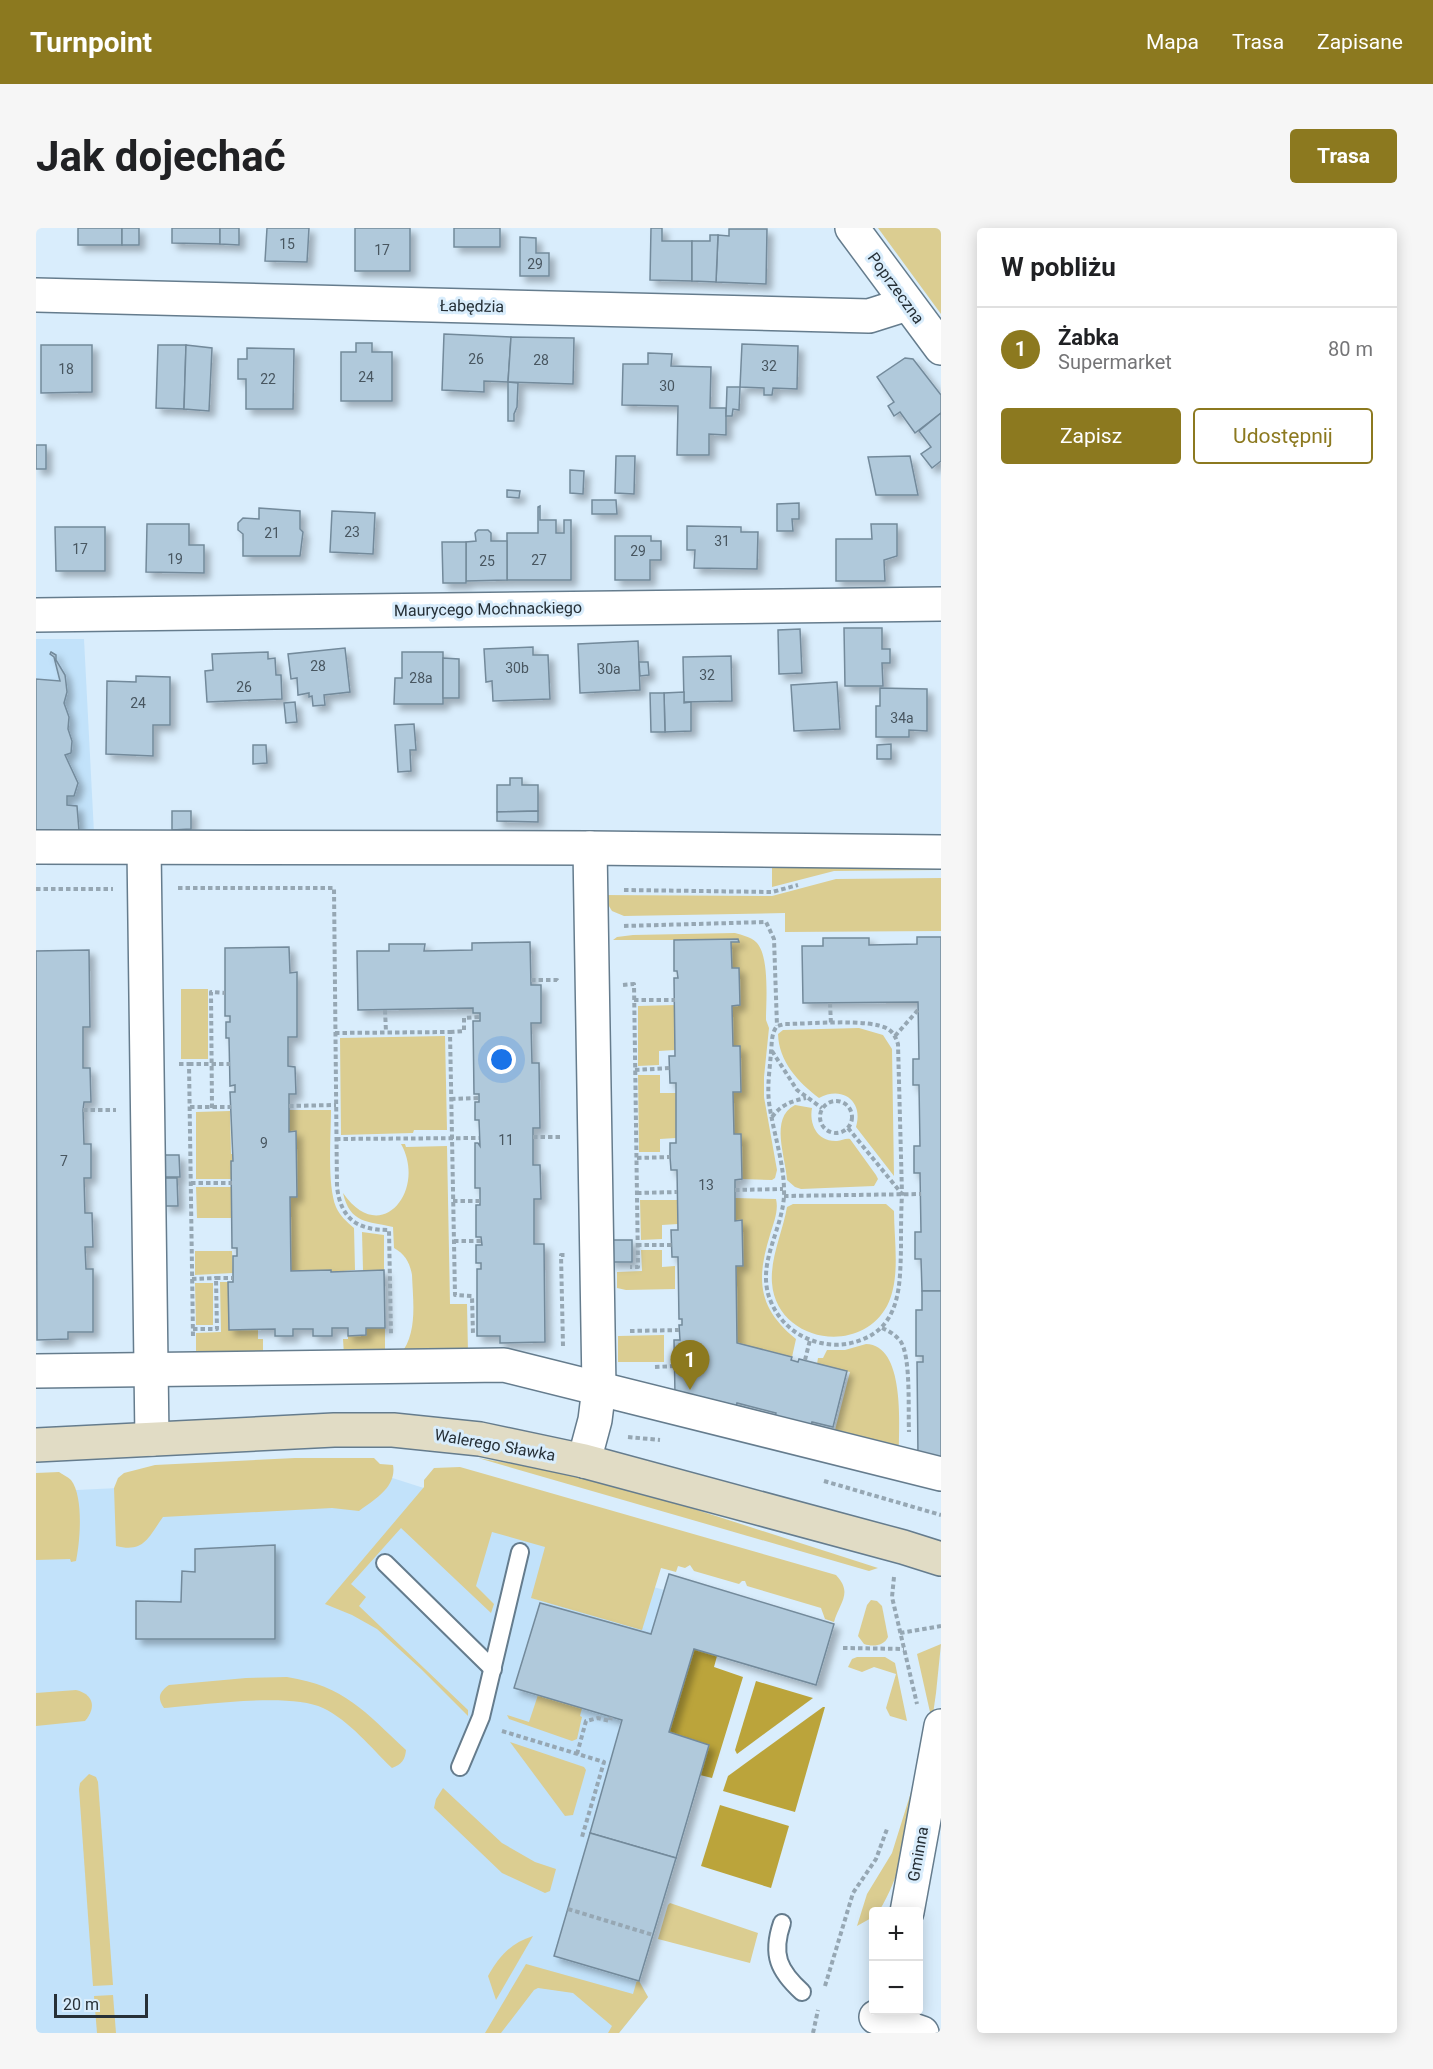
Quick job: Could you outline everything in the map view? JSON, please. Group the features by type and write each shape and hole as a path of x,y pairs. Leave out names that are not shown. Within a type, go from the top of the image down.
{"street":[{"name":"Poprzeczna","path":"852,228 941,348"},
{"name":"Łabędzia","path":"36,295 869,316 907,304"},
{"name":"Maurycego Mochnackiego","path":"36,615 941,604"},
{"path":"36,847 590,848 941,852"},
{"path":"144,848 152,1439"},
{"path":"588,1446 599,1388 590,848"},
{"path":"36,1371 504,1365 941,1474"},
{"name":"Walerego Sławka","path":"36,1445 291,1431 393,1430 480,1439 588,1446 941,1559"},
{"name":"Gminna","path":"908,1907 931,1720"},
{"name":"Gminna","path":"909,1907 941,1831"},
{"path":"876,2020 922,2033"}],"lane":[{"path":"460,1767 482,1717 519,1552"},
{"path":"385,1563 493,1669"},
{"path":"782,1923 776,1939 778,1958 785,1977 802,1992"}],"path":[{"path":"36,889 334,888 336,1139 339,1202 348,1218 360,1226 374,1230 389,1230 392,1366"},
{"path":"591,926 766,922 774,939 777,1026 771,1051 769,1100 778,1142 784,1196 768,1257 765,1281 767,1293 777,1314 798,1334 810,1340 836,1345 847,1344 871,1336 882,1328 891,1316 898,1300 902,1194 898,1044 895,1036 888,1029 878,1025 785,1024 777,1026"},
{"path":"531,980 557,980"},
{"path":"212,1107 211,992 225,993"},
{"path":"634,1000 675,1000"},
{"path":"830,1003 831,1024"},
{"path":"386,1010 386,1032"},
{"path":"895,1036 918,1010"},
{"path":"335,1033 464,1031 464,1018 480,1017"},
{"path":"450,1032 455,1295 472,1296 474,1365"},
{"path":"771,1051 797,1090 822,1108"},
{"path":"176,1064 230,1064"},
{"path":"189,1064 193,1369"},
{"path":"635,1070 670,1068"},
{"path":"451,1099 479,1098"},
{"path":"772,1118 779,1108 794,1100 806,1098"},
{"path":"831,1101 847,1104 852,1120 848,1128 832,1133 825,1129 820,1122 822,1108 831,1101"},
{"path":"289,1106 336,1105"},
{"path":"190,1107 231,1107"},
{"path":"83,1110 118,1110"},
{"path":"848,1128 902,1194"},
{"path":"533,1137 560,1137"},
{"path":"336,1139 479,1138"},
{"path":"637,1158 670,1157"},
{"path":"191,1183 232,1183"},
{"path":"735,1190 783,1189"},
{"path":"637,1193 678,1192"},
{"path":"784,1196 921,1194"},
{"path":"453,1201 480,1201"},
{"path":"454,1241 482,1241"},
{"path":"638,1245 672,1245"},
{"path":"193,1329 217,1329 216,1278"},
{"path":"192,1279 233,1278"},
{"path":"882,1328 891,1332 902,1343 906,1365 909,1466"},
{"path":"625,1331 679,1330"},
{"path":"805,1360 810,1340"},
{"path":"588,1446 615,1436 665,1440"},
{"path":"819,1480 941,1515"},
{"path":"892,1585 892,1597 904,1649 931,1720"},
{"path":"900,1633 941,1626"},
{"path":"843,1648 904,1649"},
{"path":"577,1754 586,1721 598,1718 610,1721 612,1717"},
{"path":"498,1730 604,1762 582,1837"},
{"path":"824,1988 853,1893 876,1859 888,1825"},
{"path":"568,1909 653,1935"},
{"path":"813,2033 821,1999"}],"shaded area":[{"path":"878,228 941,228 941,314"},
{"path":"36,639 84,639 94,833 36,832"},
{"path":"772,863 941,865 941,870 834,871 772,887"},
{"path":"941,878 941,931 785,932 785,913 624,916 612,911 602,895 772,896 836,879"},
{"path":"735,933 749,937 756,942 760,948 765,968 766,1020 769,1028 764,1097 777,1170 772,1180 742,1179 741,1134 734,1134 733,1092 741,1092 733,1046 732,1006 740,1005 738,968 732,968 731,942 739,942 738,940 613,940 617,937 633,935"},
{"path":"181,989 208,989 208,1059 181,1059"},
{"path":"675,1005 675,1050 659,1051 659,1065 638,1066 638,1006"},
{"path":"859,1028 883,1035 892,1049 894,1176 856,1127 858,1118 854,1103 849,1098 836,1093 819,1098 791,1070 779,1044 778,1034 783,1030"},
{"path":"445,1036 447,1130 341,1135 340,1038"},
{"path":"638,1075 660,1075 660,1093 676,1093 676,1138 660,1139 660,1152 639,1152"},
{"path":"795,1105 812,1108 813,1126 824,1139 837,1141 850,1139 876,1175 878,1179 874,1186 801,1189 787,1180 781,1128 787,1111"},
{"path":"289,1110 331,1110 331,1186 336,1207 354,1228 355,1270 291,1271 290,1197 297,1196 296,1132 289,1132"},
{"path":"230,1111 232,1179 196,1179 196,1112"},
{"path":"401,1144 405,1144 406,1147 447,1146 450,1304 467,1304 468,1353 400,1355 410,1337 412,1327 410,1267 404,1256 394,1248 393,1227 368,1222 355,1216 346,1203 343,1193 357,1209 372,1215 385,1214 396,1206 404,1194 408,1179 408,1162"},
{"path":"196,1187 232,1187 232,1218 197,1218"},
{"path":"735,1198 776,1199 776,1213 763,1266 763,1292 774,1316 796,1339 792,1357 737,1343 736,1266 743,1266 742,1221 735,1221"},
{"path":"640,1200 677,1200 678,1224 662,1225 662,1239 641,1240"},
{"path":"793,1204 886,1204 894,1211 895,1272 891,1295 887,1306 874,1322 858,1332 839,1336 820,1335 803,1329 788,1318 777,1303 772,1283 773,1264 787,1207"},
{"path":"362,1232 384,1235 384,1270 363,1270"},
{"path":"641,1250 662,1250 662,1267 675,1266 675,1289 626,1290 617,1288 617,1272 642,1271"},
{"path":"195,1251 232,1251 233,1273 195,1275"},
{"path":"220,1282 228,1282 229,1330 258,1329 258,1339 263,1339 263,1356 196,1357 196,1333 221,1332"},
{"path":"195,1283 213,1283 213,1325 196,1325"},
{"path":"366,1328 385,1328 385,1355 344,1355 343,1339 348,1339 348,1336 366,1335"},
{"path":"664,1335 664,1362 618,1362 618,1336"},
{"path":"866,1344 879,1348 888,1357 894,1371 899,1406 899,1451 834,1434 850,1372 817,1364 818,1358 823,1358 827,1350 845,1350"},
{"path":"295,1458 374,1458 380,1464 393,1465 393,1473 383,1492 359,1511 332,1508 163,1517 144,1542 133,1547 116,1546 114,1488 118,1478 124,1473 155,1465"},
{"path":"478,1458 561,1472 691,1508 878,1568 869,1571"},
{"path":"460,1467 836,1575 844,1587 844,1598 834,1622 825,1619 821,1608 747,1586 745,1581 739,1584 694,1571 690,1565 685,1568 678,1566 676,1572 661,1568 642,1630 531,1598 545,1547 492,1532 476,1586 494,1604 491,1613 401,1528 351,1584 366,1597 359,1606 468,1710 468,1716 377,1629 325,1604 424,1487 424,1480 434,1468"},
{"path":"59,1472 71,1480 78,1497 80,1532 76,1561 71,1562 70,1559 36,1560 36,1473"},
{"path":"383,1475 559,1531 553,1558 664,1590 669,1574 834,1624 816,1685 694,1649 709,1745 639,1980 648,1997 619,2033 36,2033 36,1492"},
{"path":"871,1600 877,1601 882,1606 888,1637 881,1644 864,1644 858,1636 867,1605"},
{"path":"941,1644 936,1693 932,1721 917,1654"},
{"path":"694,1649 717,1656 714,1667 743,1677 712,1778 700,1775 709,1745 669,1732"},
{"path":"885,1657 895,1663 907,1721 890,1716 886,1708 896,1674 874,1667 862,1672 848,1667 852,1659"},
{"path":"287,1677 324,1687 353,1703 406,1750 402,1761 392,1768 342,1720 333,1713 309,1703 269,1700 164,1708 160,1701 161,1693 169,1685"},
{"path":"756,1681 813,1698 737,1754 735,1750"},
{"path":"76,1690 86,1695 91,1702 91,1711 85,1721 36,1726 36,1693"},
{"path":"538,1695 582,1708 577,1739 572,1741 509,1719 507,1715 529,1722"},
{"path":"825,1707 795,1812 723,1791 728,1776"},
{"path":"931,1728 911,1823 898,1871 881,1907 869,1907 869,1919 857,1926 867,1894 892,1853"},
{"path":"510,1742 584,1767 586,1770 573,1815 565,1816"},
{"path":"89,1774 96,1777 98,1782 113,1985 93,1986 79,1789 80,1783"},
{"path":"443,1788 502,1843 535,1862 556,1869 550,1891 545,1893 502,1873 434,1808 436,1799"},
{"path":"720,1805 789,1826 771,1888 701,1866"},
{"path":"670,1903 758,1933 750,1963 658,1939"},
{"path":"533,1936 496,2000 488,1976 506,1951 518,1942"},
{"path":"526,1964 633,1994 637,1980 648,1997 619,2033 608,2033 612,2026 573,1993 538,1988 534,1990 501,2033 485,2033"},
{"path":"113,1995 116,2033 97,2033 94,1996"}],"building":[{"path":"78,228 122,228 122,245 78,245"},
{"path":"122,228 139,228 139,245 122,245"},
{"path":"172,228 220,228 220,244 172,243"},
{"path":"220,228 239,228 239,245 220,244"},
{"path":"267,228 309,228 307,262 265,261"},
{"path":"355,228 410,228 410,271 355,271"},
{"path":"454,228 500,228 500,247 454,247"},
{"path":"651,228 662,228 662,241 692,241 692,281 650,280"},
{"path":"729,229 767,229 766,284 716,282 718,235 729,236"},
{"path":"710,235 718,235 716,282 692,281 692,241 710,241"},
{"path":"520,237 536,238 536,253 549,253 549,276 520,276"},
{"path":"444,334 511,337 508,382 484,381 484,392 442,390"},
{"path":"511,337 574,338 573,384 508,382"},
{"path":"356,343 372,343 372,352 392,352 392,401 341,401 341,352 356,352"},
{"path":"742,344 798,346 797,389 773,388 772,395 764,395 764,388 740,387"},
{"path":"41,345 92,345 92,392 41,393"},
{"path":"158,345 186,345 184,409 156,408"},
{"path":"186,345 212,348 209,411 184,409"},
{"path":"247,348 294,349 293,409 246,409 246,379 238,379 238,359 247,359"},
{"path":"648,353 672,354 671,366 711,367 710,408 726,408 726,435 709,434 709,455 677,455 678,406 622,405 623,364 648,364"},
{"path":"905,358 913,359 941,395 941,413 915,433 900,412 894,416 888,406 894,402 877,377"},
{"path":"508,382 518,383 514,421 508,421"},
{"path":"727,387 740,387 739,410 733,409 732,416 726,416"},
{"path":"941,413 941,461 932,468 921,454 931,447 919,431"},
{"path":"36,445 46,445 46,469 36,469"},
{"path":"616,456 635,456 634,494 615,493"},
{"path":"910,456 918,495 876,495 868,457"},
{"path":"570,470 584,471 583,494 570,493"},
{"path":"507,490 520,491 519,498 507,497"},
{"path":"592,500 616,500 617,514 592,514"},
{"path":"799,503 799,519 792,519 793,531 777,531 777,504"},
{"path":"540,506 540,520 556,520 556,533 564,533 564,520 571,520 571,580 507,580 507,533 538,533 538,507"},
{"path":"259,508 300,511 300,529 303,532 300,556 243,556 243,534 238,530 238,523 243,518 259,519"},
{"path":"332,511 375,513 373,554 330,552"},
{"path":"147,524 189,524 189,545 204,545 204,573 146,572"},
{"path":"871,524 897,524 897,556 884,560 885,581 836,581 836,539 872,539"},
{"path":"687,526 741,527 741,532 758,532 757,569 694,568 695,550 687,550"},
{"path":"55,527 105,527 105,571 56,571"},
{"path":"478,530 488,530 491,533 491,541 507,541 507,580 466,581 466,542 476,541 475,533"},
{"path":"615,536 651,536 651,541 661,541 661,560 650,560 650,580 615,580"},
{"path":"442,542 466,542 466,583 443,583"},
{"path":"844,628 882,628 882,649 890,649 890,663 882,663 883,686 845,686"},
{"path":"800,629 802,673 779,674 778,630"},
{"path":"638,641 640,690 580,693 578,644"},
{"path":"533,647 533,655 548,655 550,699 493,701 492,681 486,682 484,649"},
{"path":"345,648 350,692 324,695 325,705 313,706 312,696 309,697 309,693 298,695 297,678 291,679 288,654"},
{"path":"51,652 56,655 56,660 65,675 67,692 64,703 69,717 68,729 72,741 71,753 65,755 78,783 74,796 67,796 67,805 77,806 79,831 36,831 36,679 60,681"},
{"path":"268,652 268,659 275,658 276,675 281,675 282,699 207,702 205,671 213,670 212,654"},
{"path":"402,652 443,652 443,704 394,704 395,678 402,678"},
{"path":"731,656 732,701 684,702 683,657"},
{"path":"443,658 459,659 459,698 443,698"},
{"path":"639,662 648,662 649,675 640,676"},
{"path":"136,676 170,677 170,725 153,725 153,756 106,754 107,681 136,682"},
{"path":"837,682 840,729 794,731 791,685"},
{"path":"880,688 927,689 927,731 909,730 909,737 876,737 876,706 880,706"},
{"path":"684,692 684,703 691,702 691,731 665,732 664,693"},
{"path":"650,693 664,693 665,732 651,732"},
{"path":"295,702 297,722 286,723 284,703"},
{"path":"414,724 416,750 410,750 411,771 398,772 395,725"},
{"path":"891,744 891,759 877,759 877,745"},
{"path":"253,745 266,745 267,763 253,764"},
{"path":"510,778 522,778 522,785 538,785 538,811 497,812 497,785 510,785"},
{"path":"172,811 191,811 191,829 172,830"},
{"path":"538,811 538,822 497,821 497,812"},
{"path":"917,937 941,937 941,1291 922,1291 921,1259 915,1259 915,1232 921,1232 920,1173 914,1173 914,1146 920,1146 919,1085 913,1085 913,1059 919,1059 918,1002 803,1003 802,946 823,946 823,938 869,938 869,945 917,944"},
{"path":"738,939 739,942 731,942 732,968 739,968 740,1005 732,1006 733,1046 740,1046 741,1092 733,1092 734,1134 741,1134 742,1179 735,1180 735,1221 742,1220 743,1266 736,1266 737,1343 792,1357 791,1360 798,1362 799,1359 847,1371 833,1427 812,1422 810,1429 774,1420 776,1413 737,1403 735,1410 675,1395 674,1340 680,1340 679,1325 682,1325 682,1319 679,1319 678,1257 672,1257 671,1230 678,1230 677,1170 671,1170 670,1157 670,1143 676,1143 676,1083 670,1083 669,1056 675,1056 674,978 678,978 677,971 674,971 674,940"},
{"path":"530,942 531,985 541,985 541,1023 531,1023 532,1063 539,1063 540,1128 533,1128 533,1165 540,1165 541,1199 534,1199 534,1244 544,1244 545,1342 500,1343 500,1336 477,1336 477,1269 481,1269 481,1263 476,1263 476,1245 482,1245 481,1237 476,1237 476,1205 480,1205 480,1188 475,1188 475,1143 480,1146 479,1120 475,1120 475,1102 479,1102 479,1094 474,1094 473,1021 480,1021 480,1013 473,1013 473,1008 358,1010 357,951 389,951 389,944 425,944 424,951 472,950 472,943"},
{"path":"289,947 290,973 297,972 297,1037 288,1037 288,1066 295,1067 296,1094 289,1094 289,1132 296,1131 297,1197 290,1197 291,1271 384,1270 385,1328 366,1328 366,1335 348,1336 348,1328 332,1328 332,1336 313,1336 313,1329 293,1329 293,1336 275,1336 275,1329 229,1330 228,1282 233,1282 233,1256 237,1256 237,1248 232,1248 231,1161 233,1161 230,1092 235,1092 235,1085 230,1086 229,1038 226,1038 226,1022 230,1022 230,1016 225,1016 225,948"},
{"path":"89,950 90,1027 83,1027 83,1068 90,1068 91,1102 84,1102 83,1110 84,1144 91,1144 91,1178 84,1178 85,1213 92,1213 93,1247 85,1247 86,1269 93,1269 93,1332 68,1332 68,1339 37,1340 36,951"},
{"path":"161,1155 179,1155 180,1177 162,1177"},
{"path":"164,1178 177,1178 178,1206 165,1206"},
{"path":"609,1240 632,1240 632,1262 609,1262"},
{"path":"922,1291 941,1291 941,1461 918,1456 917,1362 923,1362 923,1356 916,1356 916,1310 922,1310"},
{"path":"275,1545 275,1639 136,1639 136,1601 181,1602 182,1571 195,1572 195,1549"},
{"path":"669,1574 834,1624 816,1685 694,1649 669,1732 709,1745 676,1858 590,1833 622,1720 514,1688 540,1603 651,1634"},
{"path":"590,1833 676,1858 639,1981 554,1956"}],"place":[{"name":"Żabka","path":"690,1390"}]}
